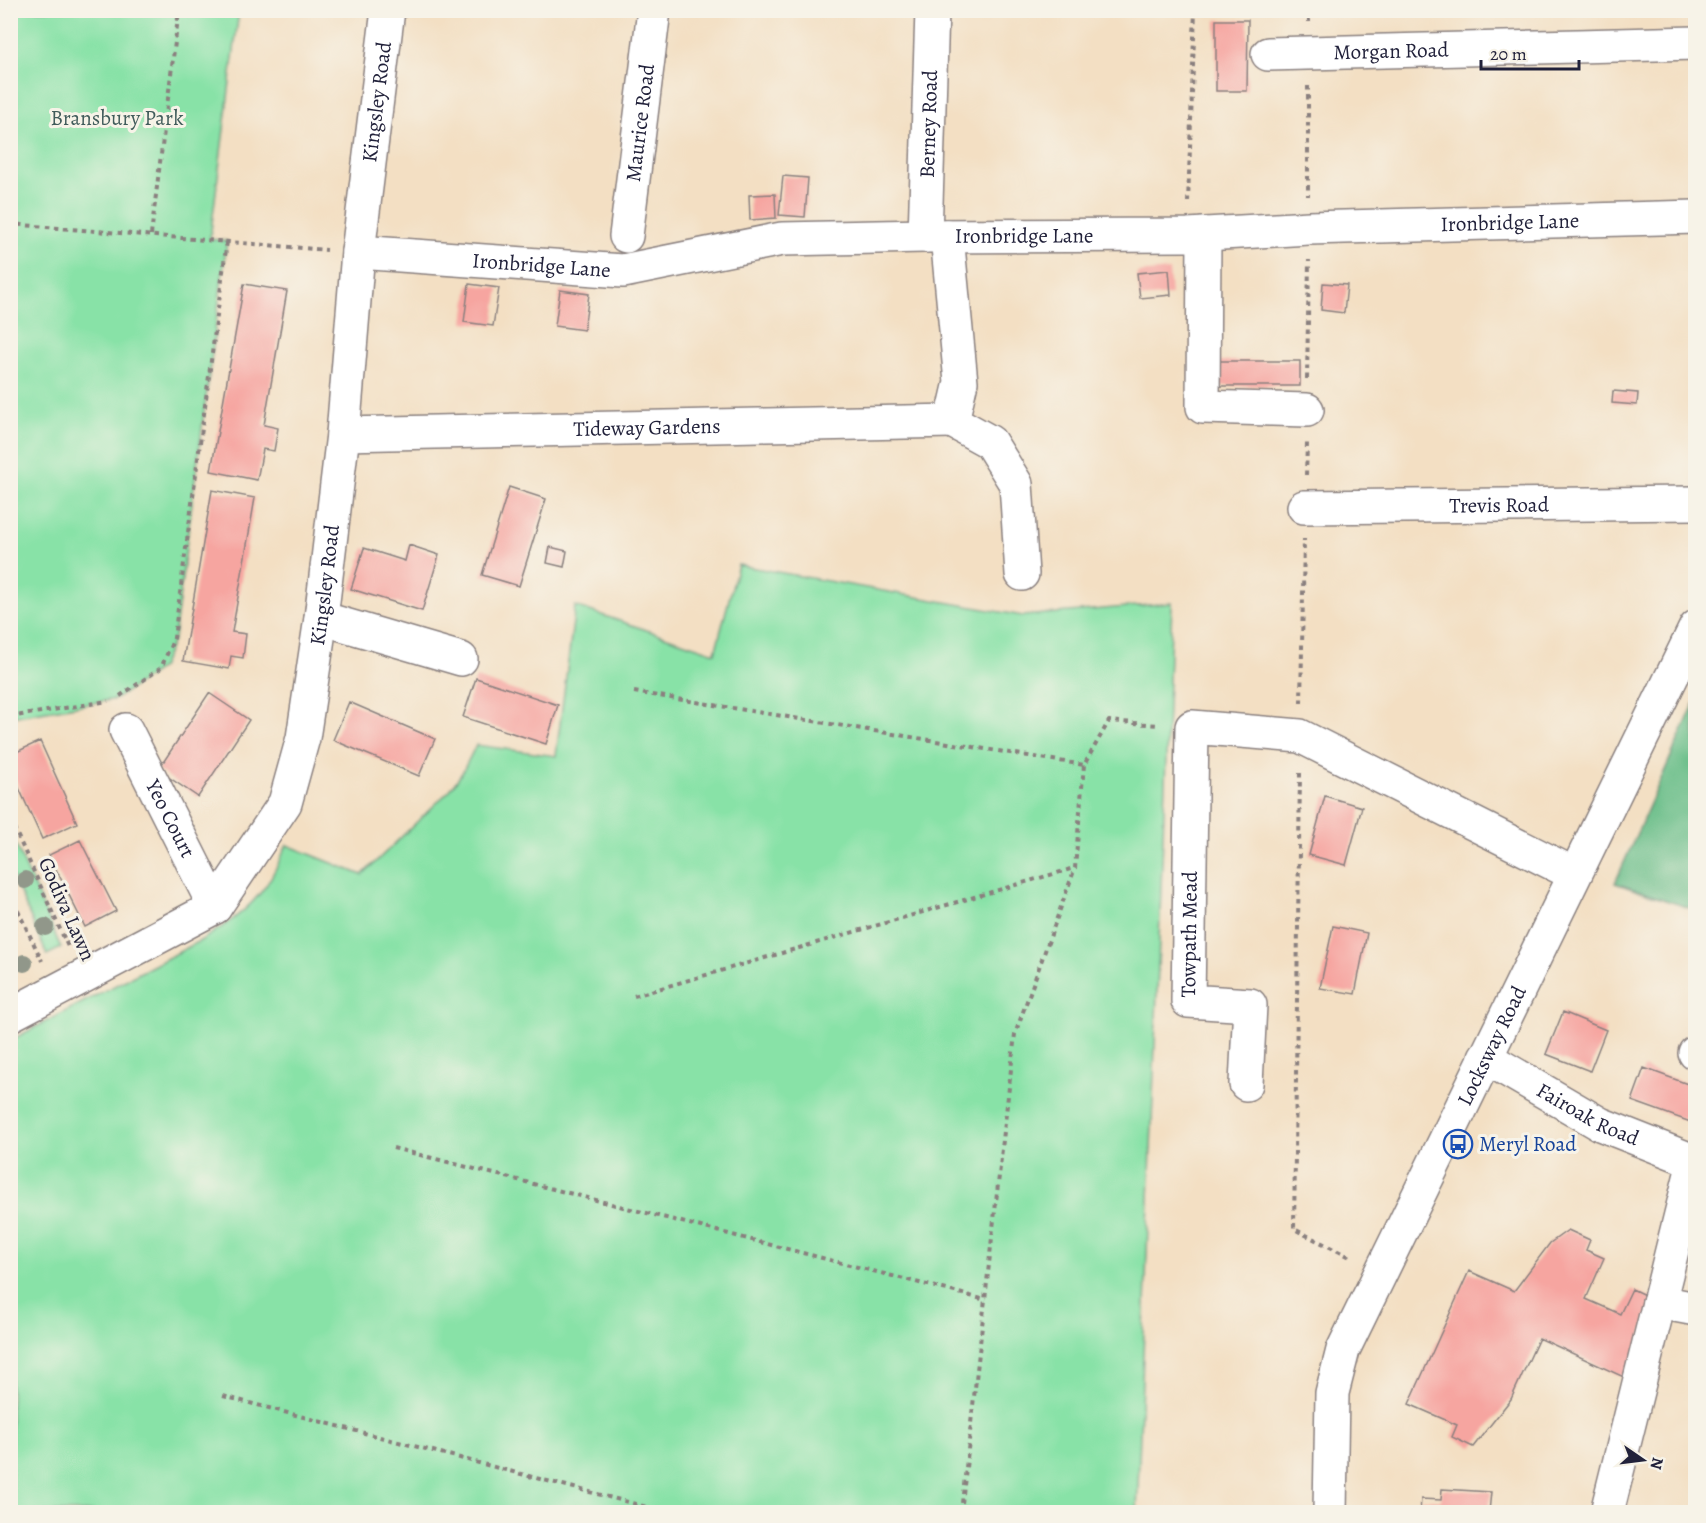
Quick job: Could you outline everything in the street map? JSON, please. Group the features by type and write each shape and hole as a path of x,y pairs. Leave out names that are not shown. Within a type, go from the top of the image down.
{"street":[{"name":"Kingsley Road","path":"10,1015 215,907 297,804 303,738 321,618 343,434 358,252 388,10"},
{"name":"Maurice Road","path":"626,236 654,10"},
{"name":"Berney Road","path":"932,10 936,236 961,382 952,421"},
{"name":"Morgan Road","path":"1268,54 1695,43"},
{"name":"Ironbridge Lane","path":"358,252 623,272 782,239 1196,235 1309,228 1695,217"},
{"path":"1196,235 1203,407 1307,410"},
{"path":"952,421 990,442 1016,484 1022,574"},
{"name":"Tideway Gardens","path":"343,434 952,421"},
{"name":"Trevis Road","path":"1304,507 1695,503"},
{"path":"321,618 461,658"},
{"name":"Locksway Road","path":"1330,1512 1332,1393 1343,1350 1695,627"},
{"path":"1192,728 1300,736 1574,874"},
{"name":"Towpath Mead","path":"1192,728 1188,1001 1250,1005 1246,1084"},
{"name":"Yeo Court","path":"126,730 215,907"},
{"name":"Fairoak Road","path":"1485,1057 1600,1124 1695,1162"},
{"path":"1607,1512 1695,1162"},
{"path":"1659,1302 1695,1309"}],"path":[{"path":"151,235 179,10"},
{"path":"1195,10 1196,235"},
{"path":"1309,10 1307,410 1300,736 1294,1229 1380,1272"},
{"path":"10,224 358,252"},
{"path":"10,717 116,699 161,668 174,638 227,241"},
{"path":"634,692 1084,765"},
{"path":"961,1512 1015,1034 1074,867 1084,765 1109,721 1192,728"},
{"name":"Godiva Lawn","path":"10,819 68,984"},
{"path":"634,996 1074,867"},
{"name":"Godiva Lawn","path":"10,894 68,984"},
{"path":"393,1148 986,1300"},
{"path":"223,1396 666,1512"}],"green space":[{"name":"Bransbury Park","path":"11,10 239,11 210,239 227,241 174,638 161,668 116,699 11,717"},
{"path":"738,565 1023,616 1172,603 1137,1512 11,1512 11,1040 200,941 227,924 243,911 265,887 287,845 362,875 450,790 462,773 476,745 556,756 575,606 715,653"},
{"path":"1695,702 1695,910 1615,883"},
{"path":"11,834 61,948 47,955 11,872"}],"building":[{"path":"1216,20 1248,20 1247,91 1216,91"},
{"path":"783,176 808,178 805,217 779,215"},
{"path":"775,194 776,218 750,220 749,195"},
{"path":"1169,270 1171,295 1140,298 1137,273"},
{"path":"1323,283 1347,285 1344,313 1321,310"},
{"path":"244,284 287,291 264,425 278,428 274,451 263,449 257,480 211,471"},
{"path":"469,284 499,288 493,326 464,322"},
{"path":"560,290 589,294 584,330 555,326"},
{"path":"1209,361 1300,361 1300,386 1209,386"},
{"path":"1613,391 1638,393 1637,405 1612,403"},
{"path":"509,487 546,499 519,586 482,575"},
{"path":"212,490 255,498 232,632 246,634 243,658 231,656 229,669 183,661"},
{"path":"409,545 439,555 422,611 351,589 364,548 405,561"},
{"path":"550,547 567,551 564,567 547,563"},
{"path":"476,678 558,705 546,744 463,717"},
{"path":"209,693 249,720 198,797 158,770"},
{"path":"349,702 435,739 419,776 333,740"},
{"path":"40,741 77,823 42,839 10,768 10,755"},
{"path":"1325,796 1362,807 1346,865 1309,855"},
{"path":"80,840 116,911 85,927 49,855"},
{"path":"1333,926 1367,933 1355,994 1320,988"},
{"path":"1563,1012 1606,1030 1590,1071 1546,1054"},
{"path":"1644,1068 1696,1087 1696,1124 1632,1101"},
{"path":"1568,1230 1590,1240 1586,1250 1604,1258 1586,1299 1620,1314 1632,1289 1653,1299 1628,1379 1539,1338 1511,1399 1473,1447 1452,1437 1457,1425 1409,1404 1469,1271 1514,1291 1550,1243"},
{"path":"1442,1489 1491,1492 1489,1512 1420,1512 1421,1499 1441,1500"}],"place":[{"name":"Meryl Road","path":"1458,1144"}]}
